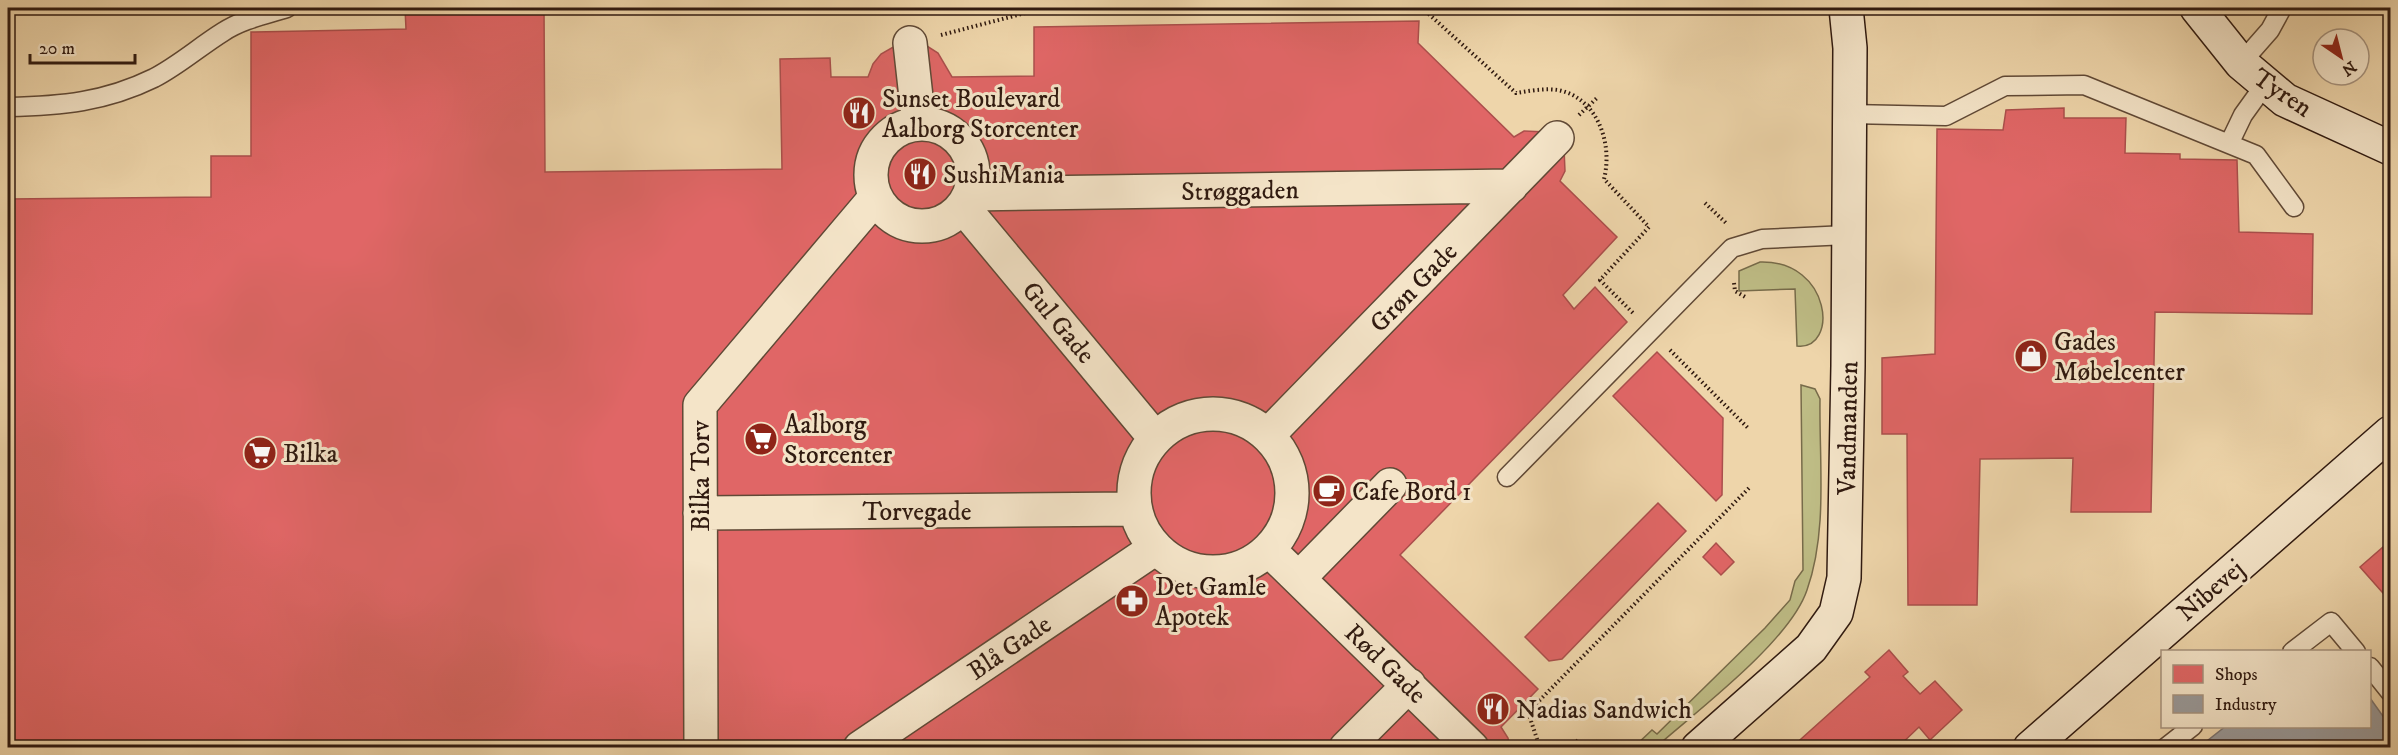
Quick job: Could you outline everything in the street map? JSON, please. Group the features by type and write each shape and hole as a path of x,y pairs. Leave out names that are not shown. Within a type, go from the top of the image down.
{"street":[{"name":"Vandmanden","path":"1698,747 1811,648 1836,613 1844,578 1850,48 1846,8"},
{"name":"Vandmanden","path":"1850,48 1864,8"},
{"name":"Tyren","path":"2197,8 2241,63 2285,100 2391,148"},
{"path":"910,43 919,124"},
{"path":"919,124 936,125 951,133 963,145 971,160 973,177 966,200 950,219 934,225 917,227 900,222 885,212 875,198 870,182 871,165 877,149 888,136 902,128 919,124"},
{"name":"Grøn Gade","path":"1268,435 1557,138"},
{"name":"Strøggaden","path":"966,200 1511,186"},
{"name":"Bilka Torv","path":"701,747 699,405 875,198"},
{"name":"Gul Gade","path":"966,200 1155,438"},
{"path":"1223,414 1247,421 1268,435 1283,455 1291,479 1292,504 1284,529 1269,550 1249,564 1233,569 1201,572 1178,565 1158,550 1143,532 1135,509 1133,484 1141,459 1155,438 1175,423 1198,415 1223,414"},
{"name":"Nibevej","path":"2032,746 2391,433"},
{"path":"1299,578 1390,484"},
{"name":"Torvegade","path":"700,513 1135,509"},
{"name":"Blå Gade","path":"860,747 1154,549 1158,550"},
{"name":"Rød Gade","path":"1269,550 1472,747"},
{"path":"1346,747 1409,686"}],"lane":[{"path":"8,107 77,104 123,91 155,77 224,31 251,18 286,8"},
{"path":"2241,63 2270,30 2282,8"},
{"path":"2230,142 2243,115 2266,83"},
{"path":"1849,114 1946,116 2006,86 2084,85 2230,142 2256,155 2294,207"},
{"path":"1507,477 1732,248 1762,239 1847,235"},
{"path":"2293,650 2331,622 2355,650"},
{"path":"2371,668 2391,692"},
{"path":"2165,747 2190,728"}],"path":[{"path":"910,43 1033,11 1352,8"},
{"path":"1422,8 1516,93 1558,90 1574,96 1594,115 1607,145 1608,164 1604,179 1649,227 1600,280 1749,429"},
{"path":"1540,747 1528,712 1749,488"},
{"path":"1571,747 1579,739"}],"shaded area":[{"path":"1760,262 1784,265 1802,275 1814,289 1821,305 1823,321 1819,335 1810,344 1797,346 1795,289 1739,291 1739,271"},
{"path":"1801,385 1815,389 1820,399 1820,520 1814,567 1807,590 1797,610 1782,631 1718,695 1656,747 1634,747 1652,730 1657,734 1765,628 1790,600 1795,581 1803,570"}],"building: Shops":[{"name":"Aalborg Storcenter","path":"405,8 544,8 545,172 782,169 780,59 830,58 831,77 868,77 873,64 881,54 895,46 927,46 938,53 952,77 1034,76 1034,27 1419,21 1418,43 1514,137 1524,131 1547,132 1564,148 1565,171 1560,181 1617,237 1563,295 1574,309 1595,287 1627,322 1400,555 1538,689 1501,727 1508,738 1510,748 8,748 8,199 211,197 211,156 251,156 251,32 406,29"},
{"name":"Gades Møbelcenter","path":"2064,108 2064,118 2126,118 2125,153 2180,154 2180,159 2237,160 2239,232 2313,234 2312,314 2155,312 2151,512 2071,512 2073,458 1980,459 1977,605 1908,605 1907,434 1882,434 1882,358 1935,354 1937,129 2003,130 2006,110"},
{"path":"1657,352 1723,418 1722,495 1716,501 1613,396"},
{"path":"1658,503 1686,531 1562,659 1549,661 1525,637"},
{"path":"2390,541 2390,601 2360,567"},
{"path":"1716,543 1734,562 1721,575 1703,557"},
{"path":"1889,650 1908,672 1903,676 1920,694 1935,681 1962,710 1930,740 1919,727 1897,748 1791,748 1870,677 1865,672"}],"building: Industry":[{"path":"2371,699 2390,726 2390,748 2315,748 2309,740 2300,748 2198,748 2223,728 2371,728"}],"place":[{"name":"Sunset Boulevard Aalborg Storcenter","path":"859,113"},
{"name":"SushiMania","path":"920,174"},
{"name":"Gades Møbelcenter","path":"2031,356"},
{"name":"Aalborg Storcenter","path":"761,439"},
{"name":"Bilka","path":"260,453"},
{"name":"Cafe Bord 1","path":"1329,491"},
{"name":"Det Gamle Apotek","path":"1132,601"},
{"name":"Nadias Sandwich","path":"1493,709"}]}
